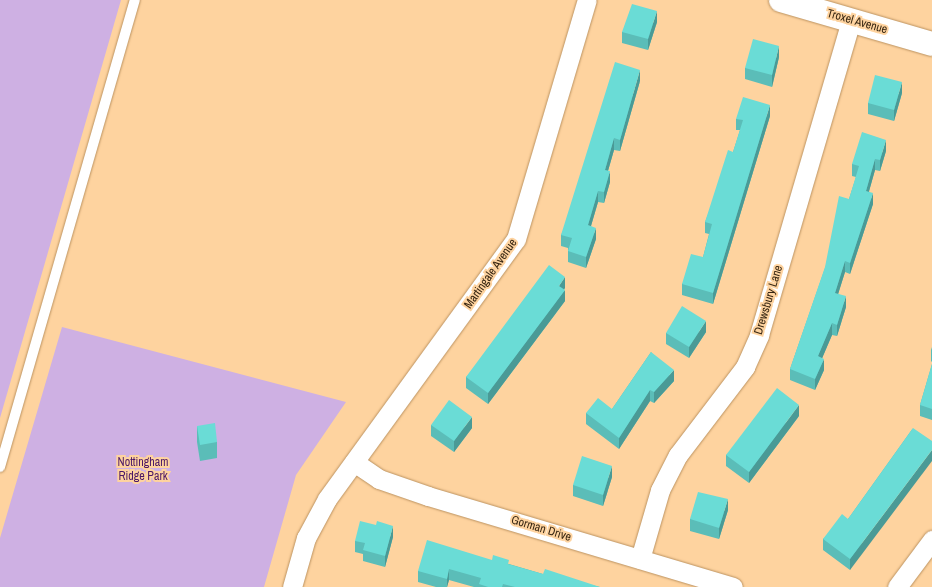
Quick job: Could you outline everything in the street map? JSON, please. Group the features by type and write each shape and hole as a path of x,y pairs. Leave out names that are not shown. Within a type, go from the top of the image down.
{"street":[{"name":"Martingale Avenue","path":"292,587 316,516 516,239 587,0"},
{"name":"Troxel Avenue","path":"782,0 932,44"},
{"name":"Drewsbury Lane","path":"640,559 660,490 678,455 745,367 759,335 851,20"},
{"name":"Gorman Drive","path":"354,462 387,482 733,587"},
{"path":"897,587 932,540"}],"lane":[{"path":"0,467 135,0"}],"green space":[{"path":"0,0 121,0 0,418"},
{"name":"Nottingham Ridge Park","path":"62,327 346,402 296,475 264,587 0,587 0,538"}],"building":[{"path":"632,4 657,11 648,39 622,32"},
{"path":"753,39 779,46 772,75 745,68"},
{"path":"615,62 640,70 620,140 614,138 605,170 610,171 604,192 598,191 588,225 596,228 586,257 568,251 572,238 561,235"},
{"path":"875,75 902,82 894,110 868,103"},
{"path":"743,97 770,105 713,293 682,284 691,254 703,257 712,224 705,222 728,150 733,152 743,120 736,119"},
{"path":"862,132 886,140 880,160 875,159 866,191 873,193 850,263 845,261 835,293 846,296 837,325 832,323 818,356 824,359 815,379 790,369 825,267 839,196 849,199 859,166 852,164"},
{"path":"549,265 565,277 559,286 565,290 488,393 466,377"},
{"path":"682,306 706,321 689,347 666,333"},
{"path":"651,352 674,370 654,392 650,390 619,438 586,413 598,398 612,409"},
{"path":"932,364 932,409 920,405"},
{"path":"777,388 799,405 749,472 726,455"},
{"path":"449,400 472,417 454,441 431,425"},
{"path":"215,423 217,442 200,445 197,426"},
{"path":"913,428 932,441 932,450 850,559 823,539 842,514 848,519"},
{"path":"582,456 612,466 603,495 573,485"},
{"path":"698,492 728,499 719,528 690,519"},
{"path":"360,521 376,525 377,521 393,526 385,556 363,550 365,543 355,541"},
{"path":"427,540 492,560 493,555 509,560 508,564 543,574 545,569 600,587 515,587 503,584 502,587 488,587 479,584 481,578 449,569 447,579 418,571"}]}
